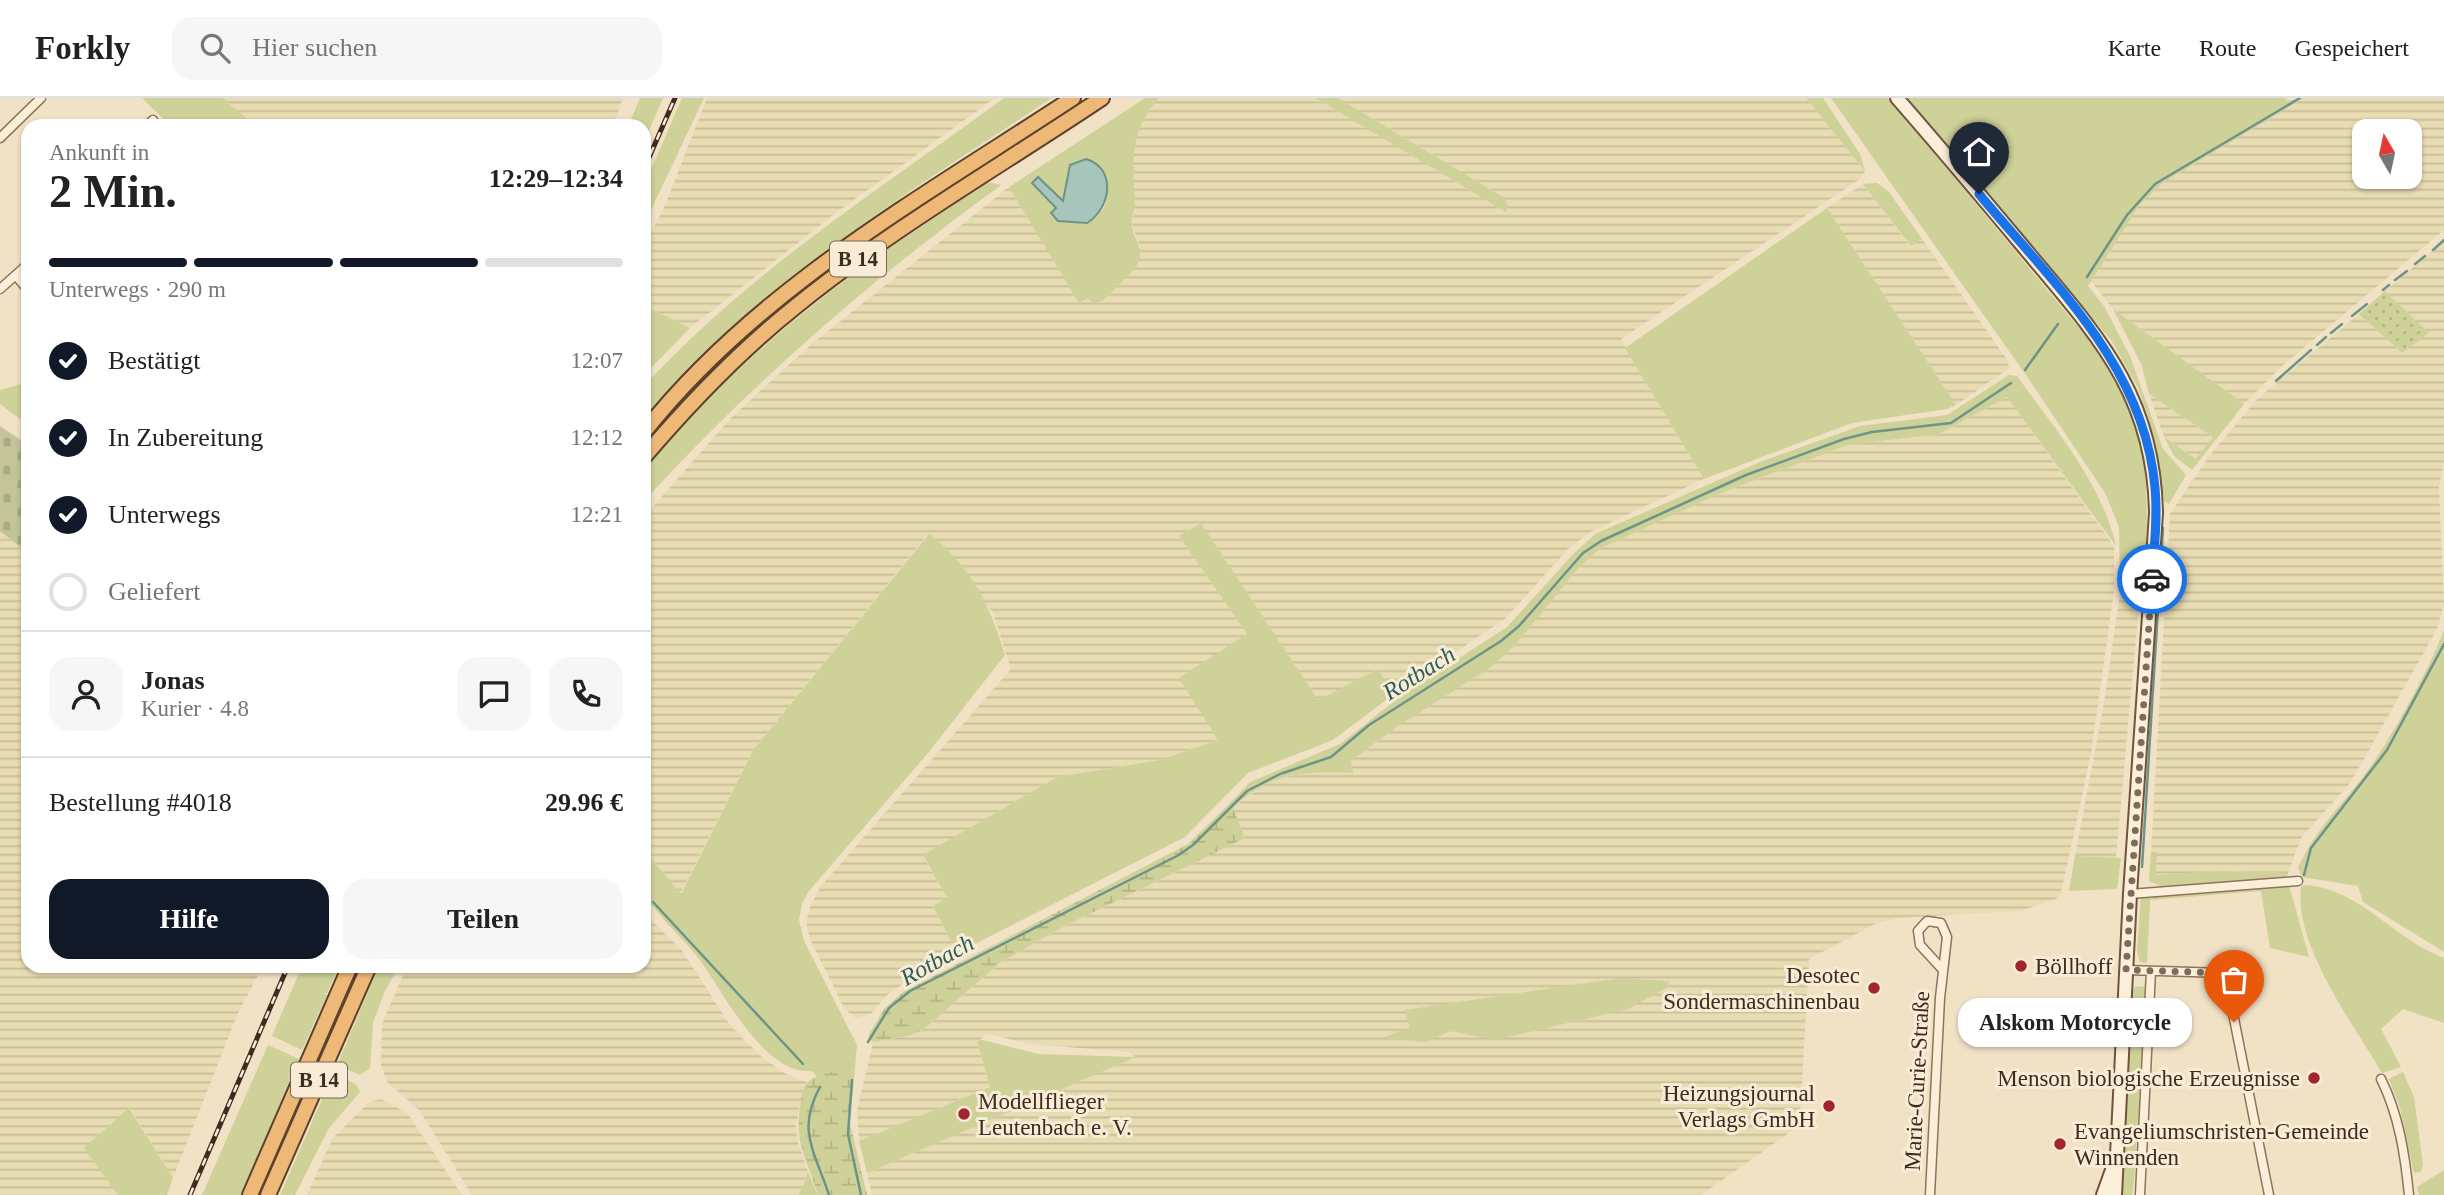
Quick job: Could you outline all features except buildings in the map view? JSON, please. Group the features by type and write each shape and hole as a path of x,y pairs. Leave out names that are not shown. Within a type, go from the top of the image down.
{"highway":[{"name":"B 14","path":"651,424 714,357 814,271 896,213 1073,98"},
{"name":"B 14","path":"651,449 713,381 793,308 898,231 1102,98"},
{"name":"B 14","path":"250,1195 347,973"},
{"name":"B 14","path":"268,1195 366,973"}],"main road":[{"path":"1898,98 2098,338 2117,366 2144,429 2154,477 2156,513 2130,894 2115,1195"},
{"path":"2103,1195 2118,1146"}],"street":[{"path":"0,138 41,98"},
{"path":"0,289 21,271"},
{"path":"16,276 21,282"},
{"path":"2130,894 2298,881"},
{"name":"Marie-Curie-Straße","path":"1930,1195 1947,932 1941,923 1927,921 1917,931 1918,941 1943,970"},
{"path":"2126,970 2225,973 2269,1195"},
{"path":"2140,1195 2151,971"},
{"path":"2381,1079 2394,1111 2405,1156 2409,1195"}],"shaded area":[{"path":"223,98 623,98 616,119 247,119"},
{"path":"707,98 995,98 833,215 690,328 651,308 651,233 666,203"},
{"path":"1159,98 1316,98 1505,211 1503,197 1338,98 1806,98 1865,171 1860,179 1621,339 1704,479 1592,531 1568,549 1506,618 1394,694 1378,669 1318,701 1201,523 1179,536 1247,634 1218,740 1160,760 1057,777 923,856 947,898 933,907 957,953 911,978 886,996 871,1014 855,1018 844,1008 810,939 806,922 810,907 821,886 1011,669 993,613 928,534 754,749 680,894 651,859 651,509 731,418 814,342 1009,187 1079,302 1088,298 1104,301 1116,284 1133,271 1140,248 1132,224 1135,206 1133,145 1146,112"},
{"path":"2304,98 2444,98 2444,230 2282,366 2244,404 2113,309 2091,281 2141,203 2164,182"},
{"path":"1863,184 1910,246 1922,239 2008,361 2009,368 1956,405 1827,208"},
{"path":"2444,241 2444,463 2439,488 2444,604 2437,629 2351,782 2301,838 2288,873 2218,871 2156,875 2157,852 2151,852 2170,514 2210,455 2257,399 2359,314 2402,353 2428,333 2385,291"},
{"path":"2149,394 2213,437 2197,459 2164,437"},
{"path":"2007,397 2114,546 2114,591 2091,754 2061,893 2058,898 2020,911 1897,918 1875,924 1809,959 1800,1117 1793,1130 1701,1195 872,1195 867,1173 1135,1057 1129,1052 1030,1044 988,1034 977,1042 990,1087 859,1141 857,1111 873,1042 908,1036 923,1030 1001,962 1063,927 1245,838 1233,808 1267,782 1310,771 1352,773 1351,761 1395,728 1563,586 1589,556 1601,548 1721,493 1847,445 1939,434"},
{"path":"0,531 21,548 21,973 259,973 238,1013 173,1178 130,1108 85,1148 118,1195 0,1195"},
{"path":"2120,593 2140,595 2116,858 2075,856 2104,703"},
{"path":"651,920 681,949 728,1022 744,1040 764,1059 788,1075 807,1082 796,1126 798,1143 808,1172 799,1195 472,1195 419,1110 387,1082 381,1065 382,1024 403,975 651,973"},
{"path":"381,1099 408,1114 462,1195 307,1195 332,1139 369,1102"}],"green space":[{"path":"142,98 223,98 247,119 164,119"},
{"path":"640,98 663,98 651,126 651,119 631,119"},
{"path":"682,98 704,98 651,210 651,170"},
{"path":"1004,98 1052,98 889,206 786,282 689,368 651,409 651,379 685,345 771,269"},
{"path":"1145,98 1159,98 1142,122 1135,148 1135,203 1132,222 1140,251 1139,261 1103,301 1092,303 1088,298 1079,303 1009,187","holes":["1086,159 1103,185 1107,200 1098,215 1087,223 1055,209 1032,183 1038,178 1063,202 1070,165"]},
{"path":"1316,98 1338,98 1503,197 1508,205 1506,212"},
{"path":"1806,98 1823,98 1860,154 1865,171"},
{"path":"1831,98 1888,98 2089,340 2110,372 2136,429 2142,456 2147,513 2144,584 2127,587 2120,582 2119,527 2105,493 2028,378"},
{"path":"1906,98 2287,98 2286,101 2304,98 2164,182 2141,203 2088,286 2104,306 2130,356 2163,449 2186,475 2169,504 2161,499 2150,422 2138,388 2111,340"},
{"path":"987,182 1001,185 906,257 815,334 727,415 651,493 651,459 669,438 731,376 800,315 910,234"},
{"path":"1877,183 1889,192 1922,239 1911,246 1863,184"},
{"path":"1827,208 1956,405 1947,409 1852,423 1704,479 1625,348"},
{"path":"2385,291 2429,333 2402,353 2359,314"},
{"path":"651,308 690,328 651,368"},
{"path":"2113,309 2244,404 2192,470 2174,456 2164,437 2196,459 2213,437 2149,394 2142,366"},
{"path":"2009,375 2017,376 2075,457 2100,500 2116,546 2007,397 1939,434 1847,445 1721,493 1601,548 1580,566 1514,646 1491,667 1395,728 1351,761 1353,773 1288,776 1261,787 1233,808 1228,805 1250,782 1340,744 1398,698 1507,627 1576,551 1597,533 1760,462 1860,426 1947,415"},
{"path":"21,384 21,420 0,404 0,390"},
{"path":"0,426 21,440 21,548 0,531"},
{"path":"1201,523 1318,700 1378,669 1394,694 1333,740 1248,773 1185,837 957,953 933,906 947,898 923,855 1057,777 1160,760 1218,740 1179,678 1247,634 1179,536"},
{"path":"929,534 943,546 977,588 993,620 1005,655 928,753 809,891 802,904 799,920 804,941 857,1045 855,1068 817,1077 812,1071 794,1069 777,1060 747,1029 695,954 651,906 651,858 681,894 754,749"},
{"path":"2444,630 2444,952 2363,902 2358,886 2302,877 2298,868 2319,831 2385,745"},
{"path":"1228,805 1233,808 1245,838 1063,927 1001,962 923,1030 908,1036 873,1042 868,1036 884,1009 903,992 1188,844"},
{"path":"2151,852 2157,852 2156,875 2218,871 2288,873 2286,878 2278,880 2162,887 2149,881"},
{"path":"2075,856 2121,858 2117,889 2069,891"},
{"path":"2289,885 2309,957 2270,948 2261,891 2150,900 2147,963 2140,962 2137,951 2141,896"},
{"path":"2306,885 2343,896 2409,940 2444,958 2444,1023 2403,1009 2381,1029 2401,1067 2382,1073 2328,983 2316,959 2301,910 2301,887"},
{"path":"299,973 336,973 327,993 324,993 327,995 302,1050 272,1036"},
{"path":"376,973 395,973 373,1023 370,1068 360,1075 337,1065"},
{"path":"1621,978 1668,981 1670,986 1628,1009 1495,1040 1450,1031 1427,1042 1382,1038 1410,1027 1405,1010"},
{"path":"2143,986 2146,989 2134,1181 2132,1195 2120,1195 2133,991 2135,987"},
{"name":"Modellflieger Leutenbach e. V.","path":"977,1041 1038,1054 1136,1057 867,1173 859,1141 990,1087"},
{"path":"268,1045 299,1059 241,1195 202,1195"},
{"path":"855,1068 850,1123 867,1195 818,1195 800,1143 799,1121 804,1087 818,1076"},
{"path":"2403,1072 2414,1097 2423,1165 2421,1172 2414,1173 2400,1108 2389,1079"},
{"path":"333,1074 356,1084 360,1092 329,1128 295,1195 280,1195"},
{"path":"129,1108 173,1178 167,1195 118,1195 84,1148"},
{"path":"2444,1170 2444,1195 2419,1195 2417,1187"},
{"path":"808,1172 818,1195 799,1195"}],"water":[{"path":"1086,159 1103,171 1106,180 1107,189 1101,208 1087,223 1058,221 1051,213 1056,208 1032,183 1038,177 1063,201 1070,165"}],"waterway":[{"path":"2087,277 2127,215 2155,184 2300,98"},
{"path":"2433,250 2444,240"},
{"path":"2415,264 2425,256"},
{"path":"2395,280 2407,271"},
{"path":"2383,290 2389,285"},
{"path":"2352,316 2367,304"},
{"path":"2025,370 2058,324"},
{"path":"2331,333 2342,324"},
{"path":"2317,345 2326,337"},
{"path":"2276,381 2311,350"},
{"name":"Rotbach","path":"868,1042 889,1008 910,991 1177,856 1193,845 1247,791 1280,774 1331,757 1369,725 1501,641 1519,626 1583,553 1601,541 1746,475 1844,439 1872,432 1951,423 2011,383"},
{"path":"2142,867 2163,528"},
{"path":"2304,875 2311,848 2387,750 2444,644"},
{"path":"653,902 803,1064"},
{"name":"Rotbach","path":"852,1080 848,1134 861,1195"},
{"path":"820,1087 809,1116 809,1129 810,1141 829,1195"}],"railway":[{"path":"651,153 675,98"},
{"path":"190,1195 285,973"}],"way so far":[{"path":"2152,579 2126,970 2225,973 2234,1022"}],"place":[{"name":"Böllhoff","path":"2021,966"},
{"name":"Desotec Sondermaschinenbau","path":"1874,988"},
{"name":"Alskom Motorcycle","path":"2234,1022"},
{"name":"Menson biologische Erzeugnisse","path":"2314,1078"},
{"name":"Heizungsjournal Verlags GmbH","path":"1829,1106"},
{"name":"Modellflieger Leutenbach e. V.","path":"964,1114"},
{"name":"Evangeliumschristen-Gemeinde Winnenden","path":"2060,1144"}],"route":[{"path":"1979,194 2098,338 2133,397 2151,454 2155,488 2152,579"}]}
